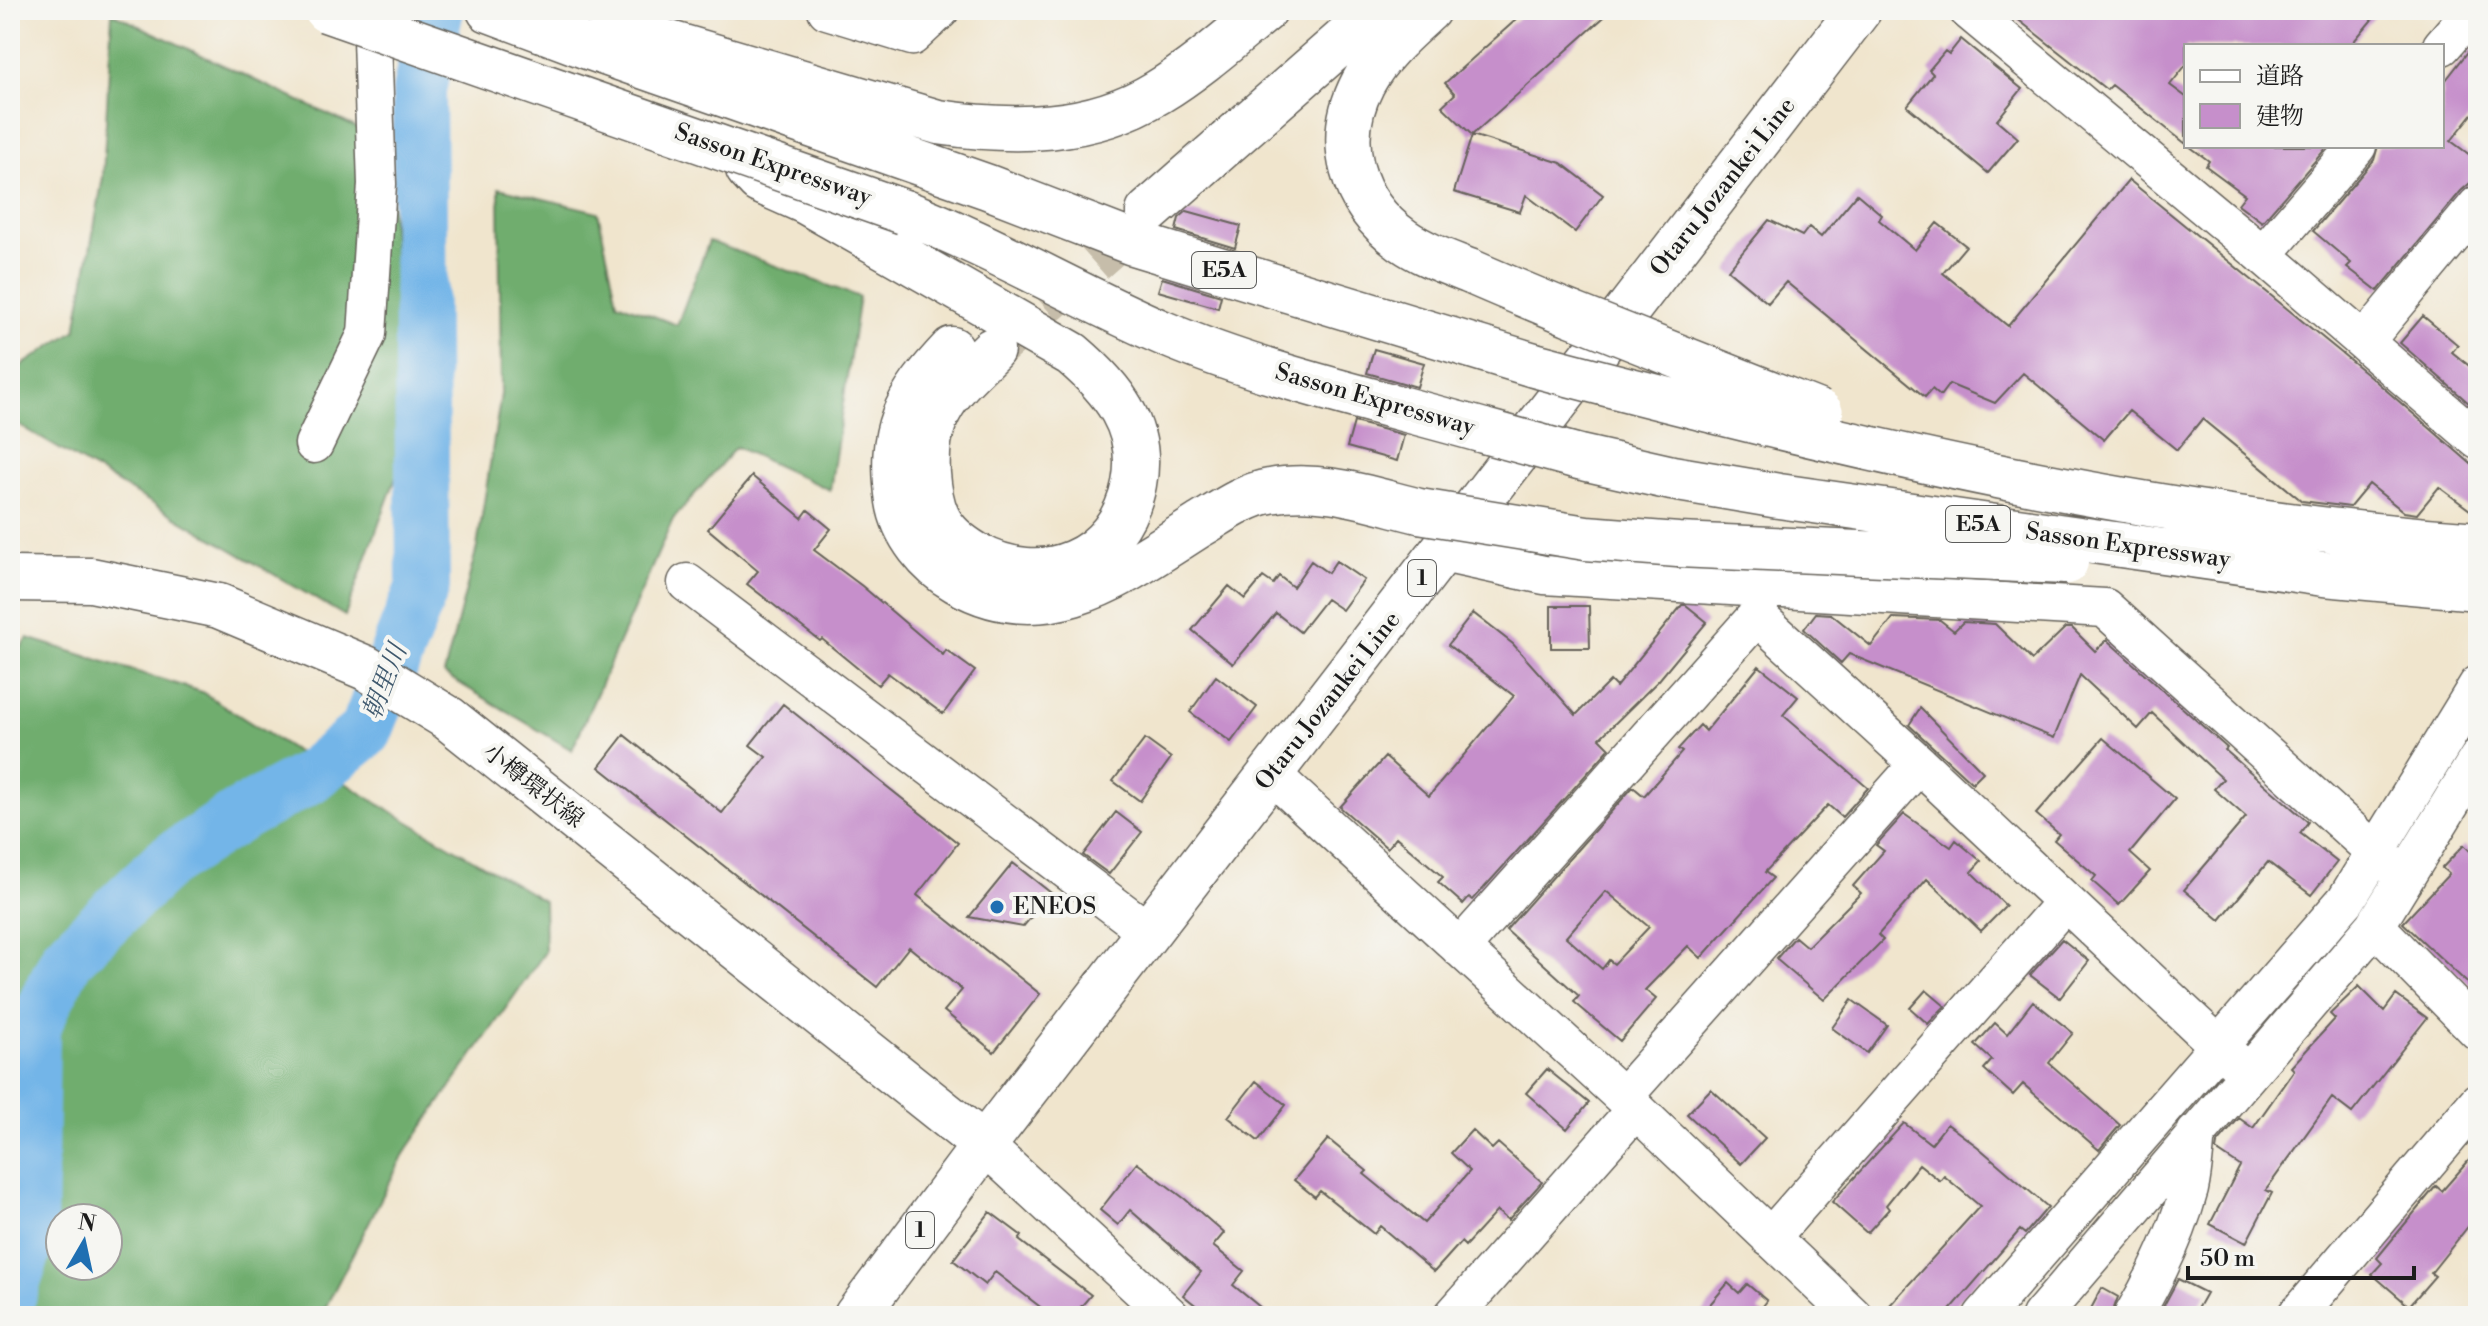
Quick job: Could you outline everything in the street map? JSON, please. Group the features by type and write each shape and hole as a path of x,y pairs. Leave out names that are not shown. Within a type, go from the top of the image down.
{"main road":[{"name":"Sasson Expressway","path":"326,10 729,150 898,231 987,247 1164,333 1222,355 1579,457 1672,478 1779,496 2324,574 2478,588"},
{"name":"Sasson Expressway","path":"489,10 918,162 1133,243 1534,365 1721,414 2090,494 2268,522 2478,544"},
{"path":"560,10 938,122 990,129 1041,129 1077,123 1116,111 1156,93 1192,69 1265,10"},
{"path":"1332,10 1130,208 1378,10"},
{"path":"1428,10 1387,50 1363,83 1353,110 1348,138 1355,184 1383,224 1403,240 1427,254 1809,410 1890,435 2141,489 2268,522"},
{"name":"Otaru Jozankei Line","path":"856,1316 984,1145 1859,10"},
{"path":"898,231 1072,354 1101,379 1121,405 1132,437 1136,471 1130,505 1115,533 1092,554 1058,568 1025,570 990,562 959,544 937,517 929,487 927,453 935,420 981,340 932,370 908,401 896,437 894,474 899,510 916,544 941,572 980,594 1024,602 1065,598 1098,586 1131,568 1234,504 1267,491 1303,487 1344,492 1419,511 1586,538 1678,545 2324,574"},
{"name":"小樽環状線","path":"10,579 91,580 219,606 366,668 448,718 984,1145"}],"street":[{"path":"314,444 367,334 377,184 371,10"},
{"path":"827,10 912,36 940,10"},
{"path":"1968,10 2263,255 2477,439"},
{"path":"2444,44 2473,10"},
{"path":"2263,255 2355,148"},
{"path":"2364,342 2478,205"},
{"path":"1442,553 1544,575 1760,601 2105,608 2391,864"},
{"path":"687,583 1149,932"},
{"path":"1760,601 1919,764 2233,1060"},
{"path":"1460,948 1760,601"},
{"path":"1983,1316 2233,1060 2375,926 2391,864 2478,685"},
{"path":"2041,1316 2196,1133 2233,1060 2346,900 2391,864 2478,759"},
{"path":"1453,1316 1919,764"},
{"path":"1271,774 1630,1103 1853,1316"},
{"path":"1770,1238 2065,902"},
{"path":"2375,926 2478,1031"},
{"path":"2296,1316 2478,1102"},
{"path":"2133,1316 2152,1285 2181,1216 2190,1186 2196,1133"},
{"path":"984,1145 1170,1316"}],"green space":[{"path":"112,13 387,142 406,450 345,616 10,420 10,373 76,330 103,177"},
{"path":"499,188 598,212 617,302 677,325 709,241 859,297 830,490 736,447 673,519 572,750 444,674 477,547 501,394"},
{"path":"28,638 202,692 377,803 544,901 545,952 404,1154 321,1316 10,1316 10,662"}],"building":[{"path":"1527,10 1612,10 1472,135 1442,106 1455,94 1445,83"},
{"path":"2006,10 2380,10 2352,44 2184,44 2184,68 2170,85 2184,96 2184,142 2112,85 2107,90"},
{"path":"1961,39 2022,89 1997,120 2018,138 1988,173 1907,106 1933,74 1929,70 1945,51 1949,54"},
{"path":"2478,39 2478,107 2451,141 2478,161 2478,176 2461,191 2378,291 2347,267 2351,263 2313,231 2374,160 2377,148 2444,148 2444,82"},
{"path":"1472,135 1561,163 1603,195 1575,232 1526,195 1520,212 1454,192"},
{"path":"2192,148 2326,148 2262,222 2238,204 2245,195 2206,166 2209,161"},
{"path":"2129,180 2371,377 2478,470 2478,516 2439,487 2417,514 2404,512 2369,484 2350,507 2302,501 2202,419 2177,450 2129,411 2104,440 2023,373 1995,403 1949,384 1940,396 1932,389 1925,397 1786,282 1768,303 1728,270 1769,220 1802,236 1809,227 1821,237 1857,194 1882,215 1879,220 1915,250 1937,223 1966,246 1943,273 2008,326"},
{"path":"1187,211 1241,226 1235,248 1176,230 1179,218"},
{"path":"1162,278 1221,296 1218,308 1158,291"},
{"path":"2423,316 2458,345 2452,352 2478,373 2478,411 2400,343"},
{"path":"1374,349 1424,363 1417,387 1367,373"},
{"path":"1354,422 1404,435 1397,461 1347,447"},
{"path":"752,476 802,518 808,510 831,529 814,550 943,655 946,650 975,671 943,714 888,673 878,685 747,584 758,571 708,529"},
{"path":"1311,561 1328,573 1336,561 1364,580 1342,610 1326,599 1300,632 1276,613 1233,664 1192,630 1229,586 1245,599 1263,577 1273,584 1279,576 1293,587"},
{"path":"1682,605 1707,622 1659,680 1600,738 1610,748 1473,900 1469,897 1463,904 1438,882 1443,877 1396,837 1387,848 1340,807 1385,757 1429,796 1514,696 1448,645 1473,613 1513,644 1576,715 1610,681 1616,687"},
{"path":"1551,606 1589,606 1590,648 1551,648"},
{"path":"1816,613 1831,614 1871,646 1893,618 1940,620 1954,631 1963,622 1995,624 2032,660 2065,628 2072,628 2095,651 2107,640 2308,822 2300,833 2337,862 2311,895 2268,862 2220,920 2184,890 2246,817 2214,789 2223,779 2152,713 2138,729 2080,675 2054,738 1849,654 1841,663 1804,629"},
{"path":"1759,666 1798,697 1783,715 1868,788 1842,817 1828,805 1765,872 1773,878 1701,958 1688,946 1645,990 1656,999 1620,1041 1574,1002 1579,996 1506,930 1633,787 1644,796 1682,752 1678,749 1700,725 1706,731","holes":["1606,891 1649,927 1614,964 1609,960 1602,969 1566,937"]},
{"path":"1216,676 1257,707 1231,742 1190,712"},
{"path":"783,704 958,843 917,895 1040,994 994,1052 944,1011 962,990 909,947 877,987 599,767 624,735 722,813 766,757 750,745"},
{"path":"1920,708 1983,772 1972,783 1909,725"},
{"path":"2103,738 2175,799 2130,853 2150,871 2119,905 2092,881 2096,876 2054,840 2059,834 2036,814"},
{"path":"1145,739 1171,758 1140,801 1113,781"},
{"path":"1116,812 1142,832 1109,874 1083,855"},
{"path":"1904,814 1951,847 1956,840 1981,861 1971,872 2006,906 1981,931 1927,879 1878,935 1883,940 1824,1000 1776,959 1795,937 1807,947 1861,893 1853,886 1884,851 1876,845"},
{"path":"2464,845 2478,859 2478,993 2403,923 2449,874 2442,868"},
{"path":"1013,863 1051,893 1023,927 969,917"},
{"path":"2062,939 2089,961 2060,998 2030,975"},
{"path":"2359,986 2384,1011 2396,995 2427,1018 2352,1113 2332,1098 2266,1190 2272,1193 2246,1243 2210,1224 2240,1166 2216,1150 2217,1144 2239,1118 2253,1128 2294,1070 2291,1067 2335,1019 2330,1014"},
{"path":"1926,990 1945,1006 1928,1024 1910,1008"},
{"path":"1852,1000 1887,1025 1867,1053 1832,1028"},
{"path":"2033,1001 2073,1033 2049,1063 2120,1125 2099,1150 2023,1084 2013,1095 1984,1069 1992,1060 1975,1045 1995,1023 2007,1034"},
{"path":"1547,1069 1589,1103 1567,1129 1526,1093"},
{"path":"1256,1081 1286,1105 1258,1141 1228,1117"},
{"path":"1711,1089 1765,1138 1741,1164 1687,1114"},
{"path":"1904,1123 1931,1144 1947,1124 2048,1207 2025,1234 2020,1230 1945,1316 1880,1316 1980,1206 1944,1176 1940,1181 1919,1164 1886,1205 1889,1209 1867,1233 1832,1202"},
{"path":"1472,1130 1492,1149 1498,1143 1542,1182 1508,1220 1497,1211 1465,1246 1461,1242 1434,1272 1380,1226 1374,1234 1320,1191 1315,1197 1294,1180 1328,1139 1367,1171 1364,1174 1424,1223 1470,1171 1451,1153"},
{"path":"2478,1150 2478,1214 2431,1273 2435,1276 2409,1306 2372,1274 2382,1263 2377,1258 2436,1186 2442,1191"},
{"path":"1137,1163 1224,1233 1213,1246 1244,1271 1233,1285 1271,1316 1209,1316 1183,1295 1201,1272 1130,1210 1118,1225 1100,1210"},
{"path":"990,1212 1022,1236 1019,1240 1091,1295 1073,1316 1052,1316 995,1272 985,1285 953,1260"},
{"path":"2178,1279 2206,1293 2193,1316 2177,1316 2162,1309"},
{"path":"1728,1283 1739,1293 1747,1284 1767,1301 1759,1311 1765,1316 1700,1316"},
{"path":"2102,1288 2118,1297 2111,1316 2087,1316"}],"waterway":[{"name":"朝里川","path":"10,1294 30,1234 33,1028 67,958 166,863 240,815 310,777 366,731 423,586 419,90 437,10"},
{"path":"2296,990 2323,954"}],"tunnel":[{"path":"994,349 1146,214"}],"place":[{"name":"ENEOS","path":"997,907"}]}
